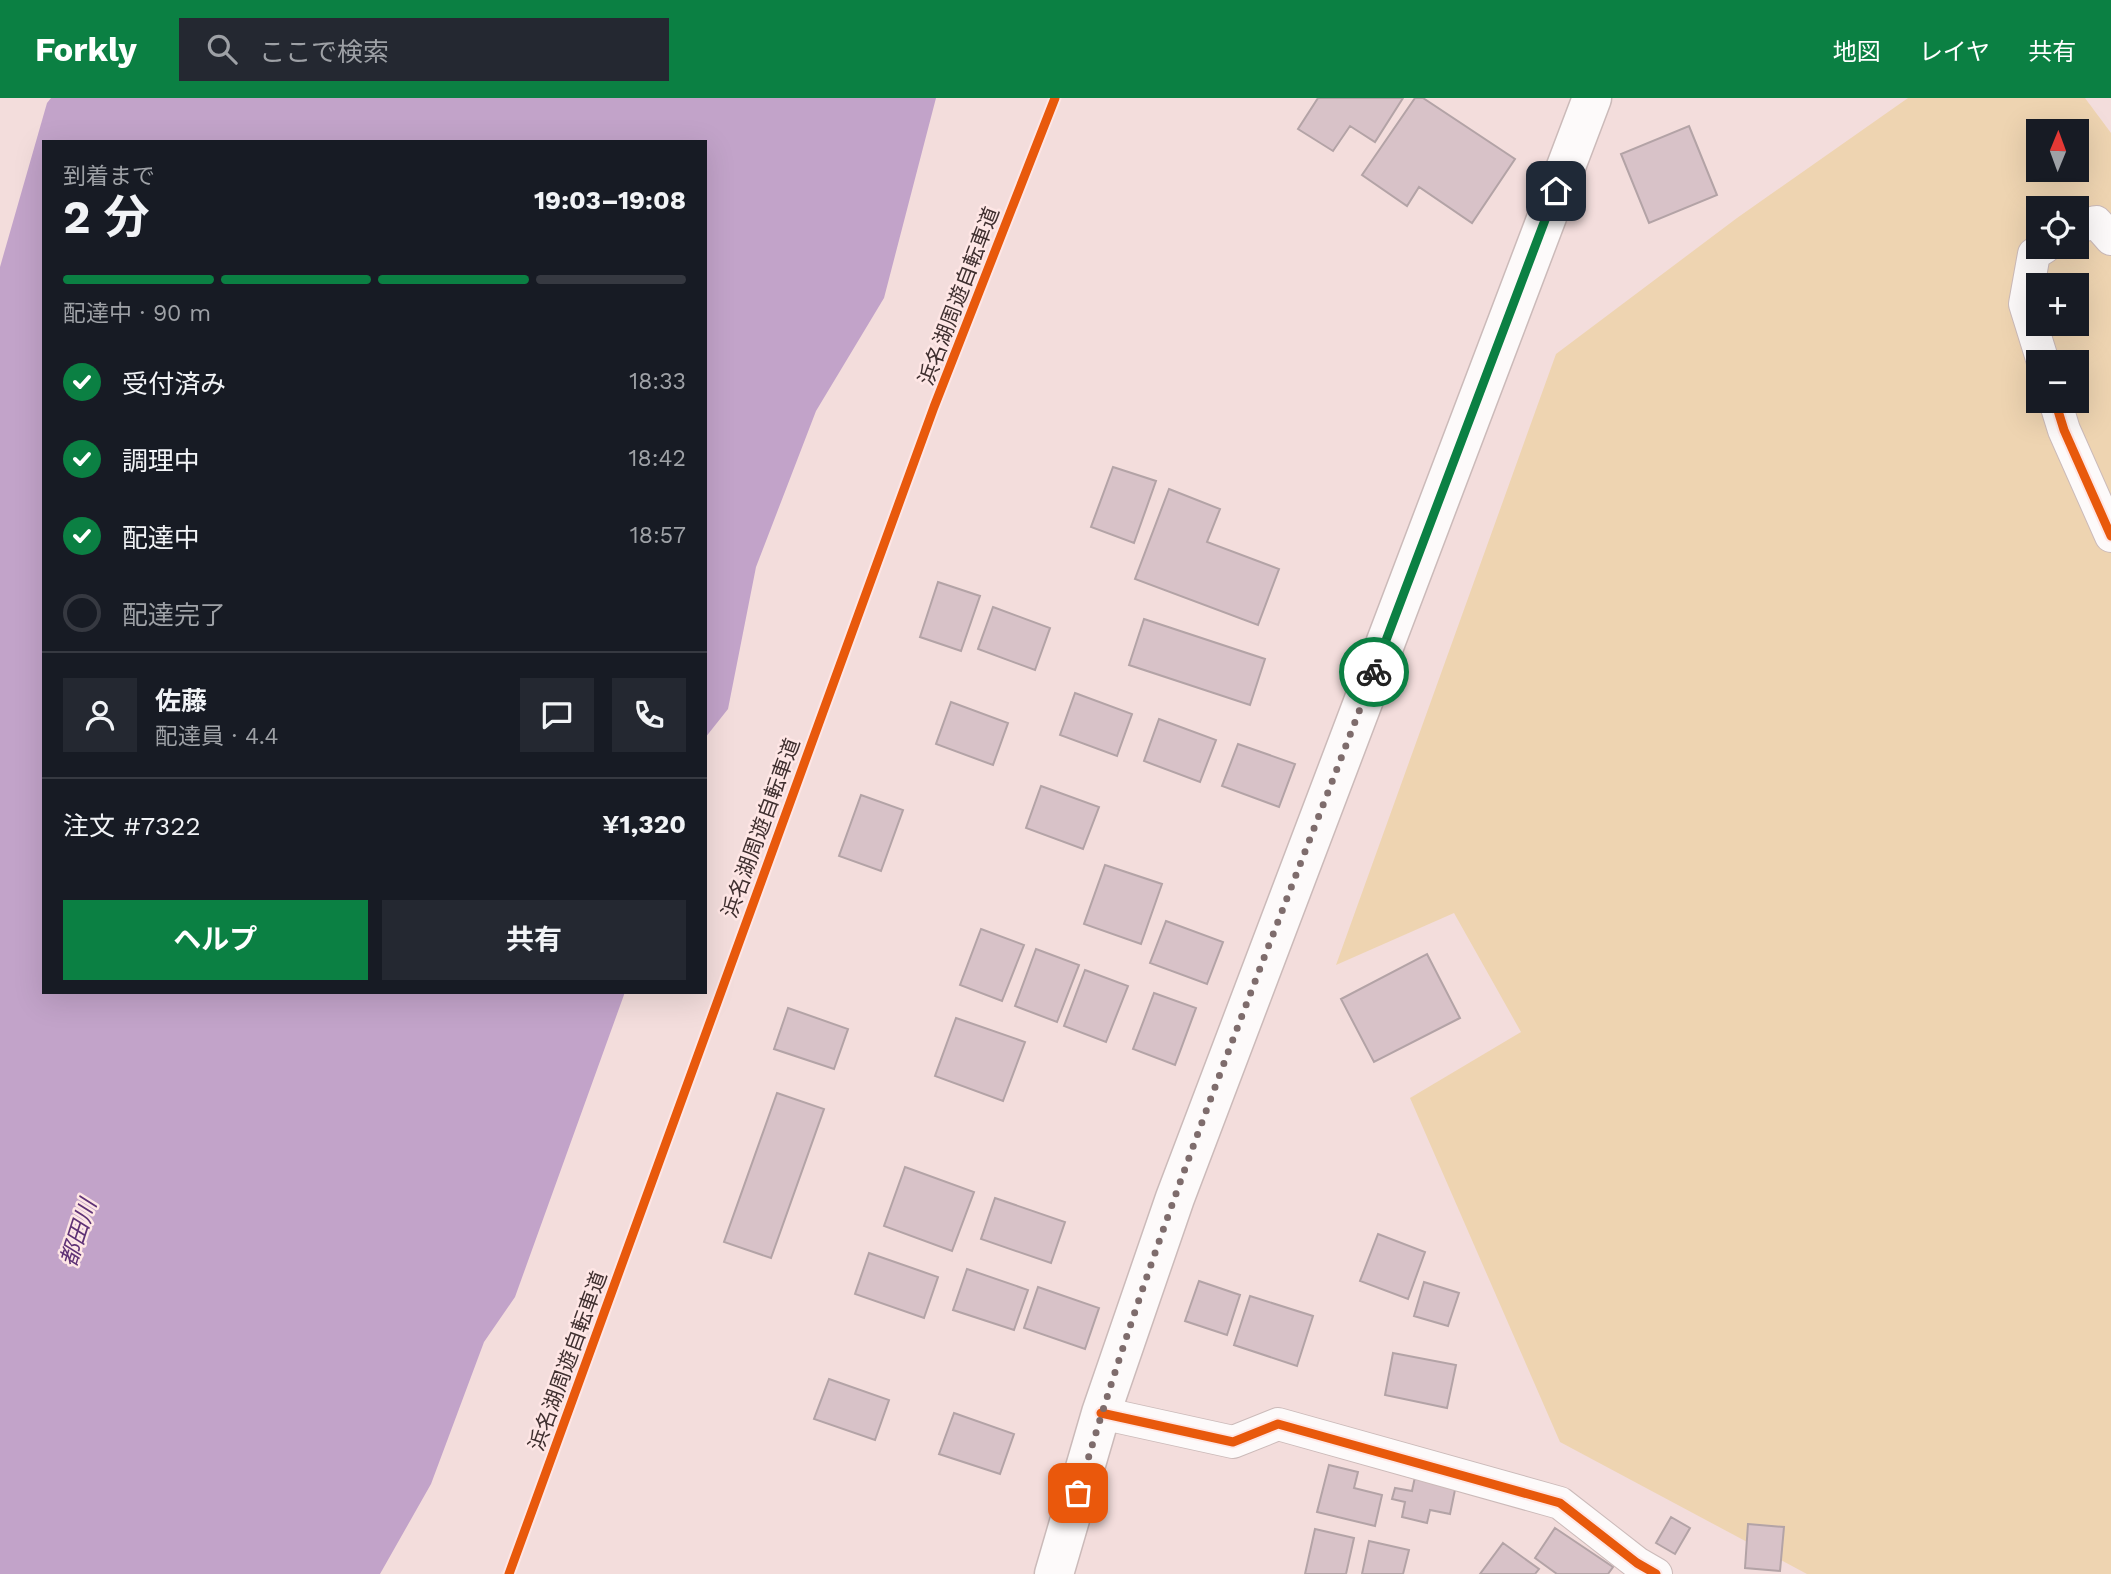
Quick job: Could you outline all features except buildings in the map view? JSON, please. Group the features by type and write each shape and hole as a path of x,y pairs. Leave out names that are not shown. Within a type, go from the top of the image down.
{"main road":[{"path":"1054,1574 1101,1413 1180,1185 1592,98"}],"street":[{"path":"2089,224 2096,222 2111,239"},
{"path":"2033,259 2025,304 2039,350"},
{"path":"2059,413 2064,430 2111,536"},
{"path":"1101,1413 1233,1442 1278,1424 1560,1503 1637,1563 1656,1574"}],"shaded area":[{"path":"1908,98 2085,98 2111,133 2111,1574 1807,1574 1560,1442 1410,1098 1521,1032 1454,913 1336,965 1556,354 1737,218"}],"water":[{"name":"都田川","path":"51,98 936,98 884,298 816,411 756,567 728,709 707,735 707,140 42,140 42,994 624,994 515,1297 484,1342 431,1484 380,1574 0,1574 0,267 47,103"}],"cycle path":[{"name":"浜名湖周遊自転車道","path":"509,1574 934,407 1055,98"},
{"path":"2059,413 2111,536"},
{"path":"1101,1413 1233,1442 1278,1424 1560,1503 1637,1563 1656,1574"}],"way so far":[{"path":"1078,1493 1101,1413 1175,1198 1374,672"}],"route":[{"path":"1374,672 1556,191"}]}
